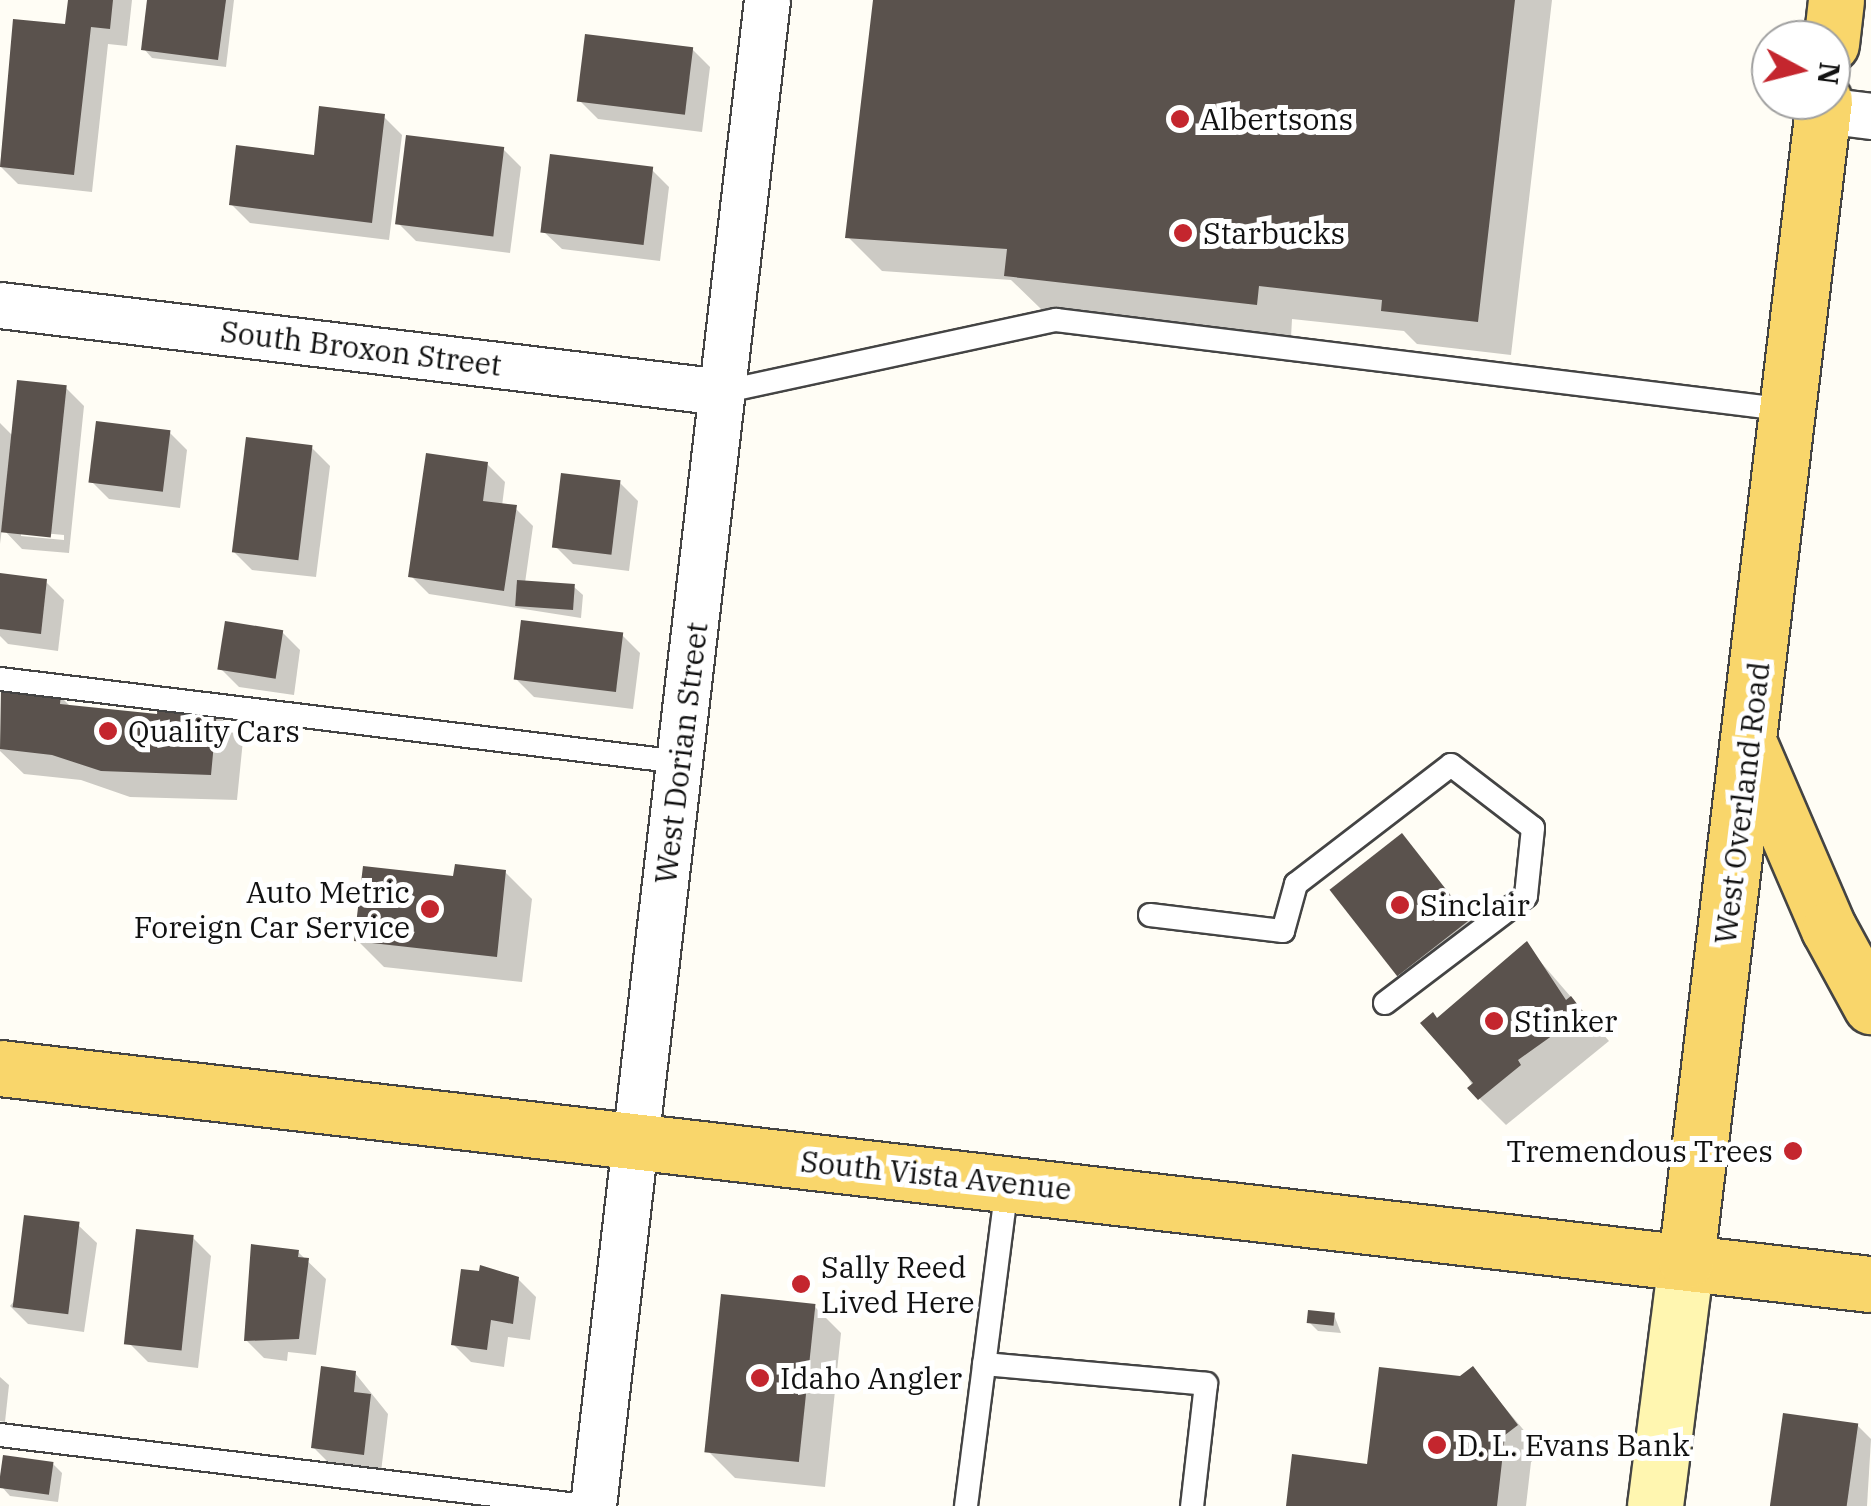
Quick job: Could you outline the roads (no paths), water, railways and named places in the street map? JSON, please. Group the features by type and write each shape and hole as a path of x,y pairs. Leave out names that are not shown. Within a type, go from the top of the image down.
{"main road":[{"name":"West Overland Road","path":"1686,1260 1789,410 1838,120"},
{"path":"1749,743 1829,929 1871,1006"},
{"name":"South Vista Avenue","path":"0,1068 1871,1284"}],"street":[{"name":"West Dorian Street","path":"592,1506 722,392 759,1"},
{"name":"South Broxon Street","path":"0,306 722,392"},
{"name":"West Overland Road","path":"1655,1506 1686,1260"}],"lane":[{"path":"722,392 1056,320 1789,410"},
{"path":"0,679 680,762"},
{"path":"1150,915 1284,931 1296,884 1451,765 1533,828 1526,896 1385,1003"},
{"path":"966,1506 1007,1184"},
{"path":"984,1364 1206,1384 1192,1506"},
{"path":"0,1435 585,1506"}],"place":[{"name":"Albertsons","path":"1180,119"},
{"name":"Starbucks","path":"1183,233"},
{"name":"Quality Cars","path":"108,731"},
{"name":"Sinclair","path":"1400,905"},
{"name":"Auto Metric Foreign Car Service","path":"430,909"},
{"name":"Stinker","path":"1494,1021"},
{"name":"Tremendous Trees","path":"1793,1151"},
{"name":"Sally Reed Lived Here","path":"801,1284"},
{"name":"Idaho Angler","path":"760,1378"},
{"name":"D. L. Evans Bank","path":"1437,1445"}]}
